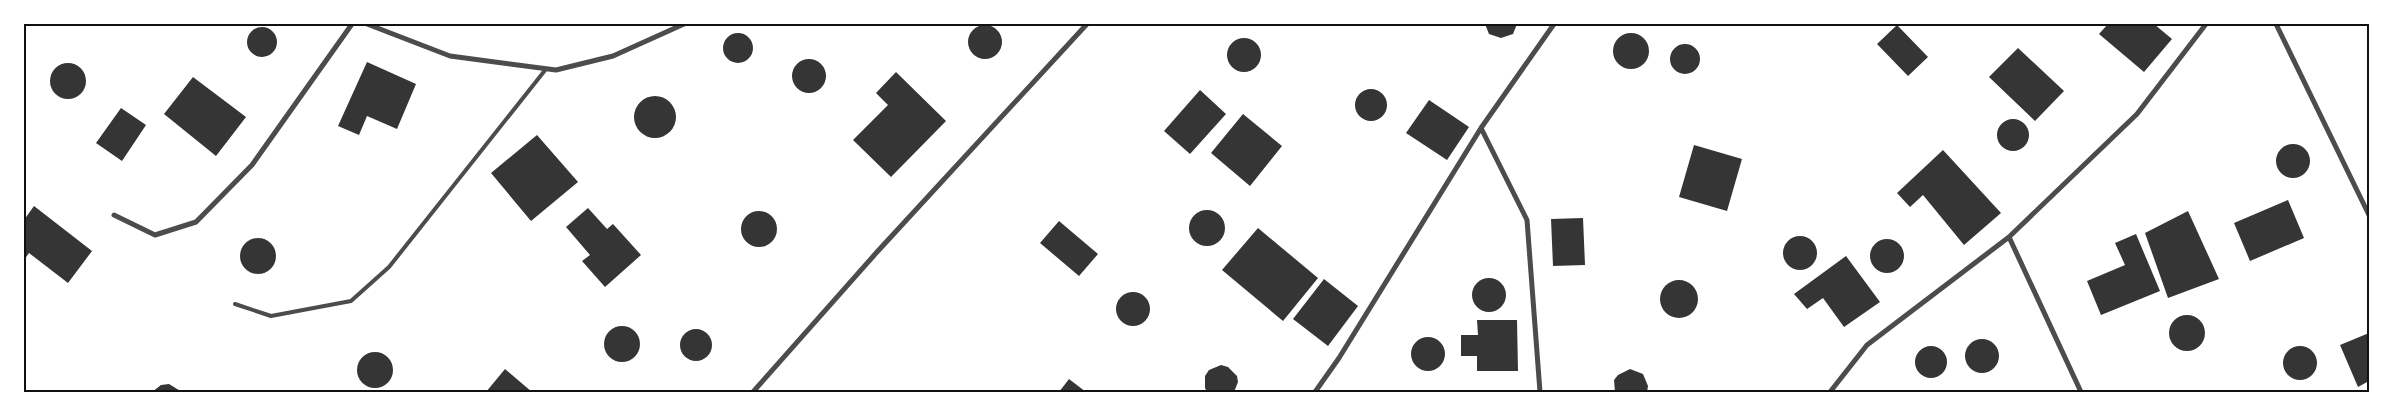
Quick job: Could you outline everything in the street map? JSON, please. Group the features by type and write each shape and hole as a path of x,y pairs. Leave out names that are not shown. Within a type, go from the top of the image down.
{"street":[{"path":"114,215 155,235 196,222 252,165 352,24"},
{"path":"367,24 450,56 556,70 613,56 684,24"},
{"path":"753,392 884,244 1087,24"},
{"path":"1315,392 1344,350 1481,128 1554,24"},
{"path":"1830,392 1867,345 2009,238 2137,114 2206,24"},
{"path":"2276,24 2369,215"},
{"path":"1481,128 1527,220 1540,392"},
{"path":"2009,238 2081,392"}],"lane":[{"path":"235,304 271,316 351,301 389,267 546,69"}],"building":[{"path":"1485,24 1517,24 1513,34 1501,38 1489,34"},
{"path":"2108,24 2154,24 2172,39 2144,72 2099,34"},
{"path":"985,25 997,30 1002,42 997,54 985,59 973,54 968,42 973,30"},
{"path":"1897,25 1928,57 1908,76 1877,44"},
{"path":"262,27 273,31 277,42 273,53 262,57 251,53 247,42 251,31"},
{"path":"738,33 749,37 753,48 749,59 738,63 727,59 723,48 727,37"},
{"path":"1631,33 1644,38 1649,51 1644,64 1631,69 1618,64 1613,51 1618,38"},
{"path":"1244,38 1256,43 1261,55 1256,67 1244,72 1232,67 1227,55 1232,43"},
{"path":"1685,44 1696,48 1700,59 1696,70 1685,74 1674,70 1670,59 1674,48"},
{"path":"2018,48 2064,91 2035,121 1989,77"},
{"path":"809,59 821,64 826,76 821,88 809,93 797,88 792,76 797,64"},
{"path":"367,62 416,84 397,129 367,116 359,135 338,126"},
{"path":"68,63 81,68 86,81 81,94 68,99 55,94 50,81 55,68"},
{"path":"896,72 946,121 891,177 853,140 888,105 876,93"},
{"path":"193,77 246,117 216,156 164,114"},
{"path":"1371,89 1383,93 1387,105 1383,117 1371,121 1359,117 1355,105 1359,93"},
{"path":"1200,90 1226,114 1190,154 1164,131"},
{"path":"651,96 659,96 670,102 676,117 670,132 659,138 651,138 640,132 634,121 634,113 640,102"},
{"path":"1429,100 1469,127 1447,160 1406,133"},
{"path":"121,108 146,125 122,161 96,143"},
{"path":"1243,114 1282,146 1250,186 1211,153"},
{"path":"2013,119 2019,120 2024,124 2028,129 2028,141 2024,146 2019,150 2013,151 2007,150 2002,146 1998,141 1997,135 1998,129 2002,124 2007,120"},
{"path":"537,135 578,182 531,221 491,173"},
{"path":"2293,144 2305,149 2310,161 2305,173 2293,178 2281,173 2276,161 2281,149"},
{"path":"1694,145 1742,159 1727,211 1679,197"},
{"path":"1943,150 2001,213 1964,245 1923,195 1910,207 1897,193"},
{"path":"2288,200 2304,238 2250,261 2234,223"},
{"path":"34,206 92,251 68,283 29,253 24,260 24,220"},
{"path":"588,208 607,229 613,224 641,255 605,287 582,261 590,255 566,227"},
{"path":"1207,210 1214,211 1220,215 1224,221 1224,235 1220,241 1214,245 1207,246 1200,245 1194,241 1190,235 1189,228 1190,221 1194,215 1200,211"},
{"path":"759,211 766,212 772,216 776,222 776,236 772,242 766,246 759,247 752,246 746,242 742,236 741,229 742,222 746,216 752,212"},
{"path":"2188,211 2219,279 2168,298 2145,233"},
{"path":"1583,218 1585,265 1553,266 1551,219"},
{"path":"1059,221 1098,254 1079,276 1040,243"},
{"path":"1258,228 1318,278 1283,321 1222,270"},
{"path":"2136,234 2160,291 2101,315 2087,281 2125,265 2115,243"},
{"path":"1800,236 1812,241 1817,253 1812,265 1800,270 1788,265 1783,253 1788,241"},
{"path":"258,238 265,239 271,243 275,249 275,263 271,269 265,273 258,274 251,273 245,269 241,263 240,256 241,249 245,243 251,239"},
{"path":"1887,239 1899,244 1904,256 1899,268 1887,273 1875,268 1870,256 1875,244"},
{"path":"1846,256 1880,302 1844,327 1823,298 1807,309 1794,294"},
{"path":"1489,278 1501,283 1506,295 1501,307 1489,312 1477,307 1472,295 1477,283"},
{"path":"1324,279 1358,306 1328,346 1293,319"},
{"path":"1679,280 1692,286 1698,299 1692,312 1679,318 1666,312 1660,299 1666,286"},
{"path":"1133,292 1145,297 1150,309 1145,321 1133,326 1121,321 1116,309 1121,297"},
{"path":"2187,315 2194,316 2200,320 2204,326 2204,340 2200,346 2194,350 2187,351 2180,350 2174,346 2170,340 2169,333 2170,326 2174,320 2180,316"},
{"path":"1477,320 1517,320 1518,371 1477,371 1477,356 1461,356 1461,335 1478,335"},
{"path":"622,326 635,331 640,344 635,357 622,362 609,357 604,344 609,331"},
{"path":"696,329 702,330 707,334 711,339 711,351 707,356 702,360 696,361 690,360 685,356 681,351 680,345 681,339 685,334 690,330"},
{"path":"2369,333 2369,381 2358,387 2340,345"},
{"path":"1428,337 1440,342 1445,354 1440,366 1428,371 1416,366 1411,354 1416,342"},
{"path":"1982,339 1994,344 1999,356 1994,368 1982,373 1970,368 1965,356 1970,344"},
{"path":"1931,346 1942,351 1947,362 1942,373 1931,378 1920,373 1915,362 1920,351"},
{"path":"2300,346 2307,347 2312,351 2316,356 2316,370 2312,375 2307,379 2300,380 2293,379 2288,375 2284,370 2283,363 2284,356 2288,351 2293,347"},
{"path":"375,352 388,357 393,370 388,383 375,388 362,383 357,370 362,357"},
{"path":"1221,365 1228,367 1237,376 1238,382 1234,392 1207,392 1205,376 1209,370"},
{"path":"505,369 532,392 486,392"},
{"path":"1630,369 1643,374 1648,386 1647,392 1615,392 1614,380 1618,375"},
{"path":"1069,379 1086,392 1059,392"},
{"path":"169,384 182,392 152,392 161,385"}]}
